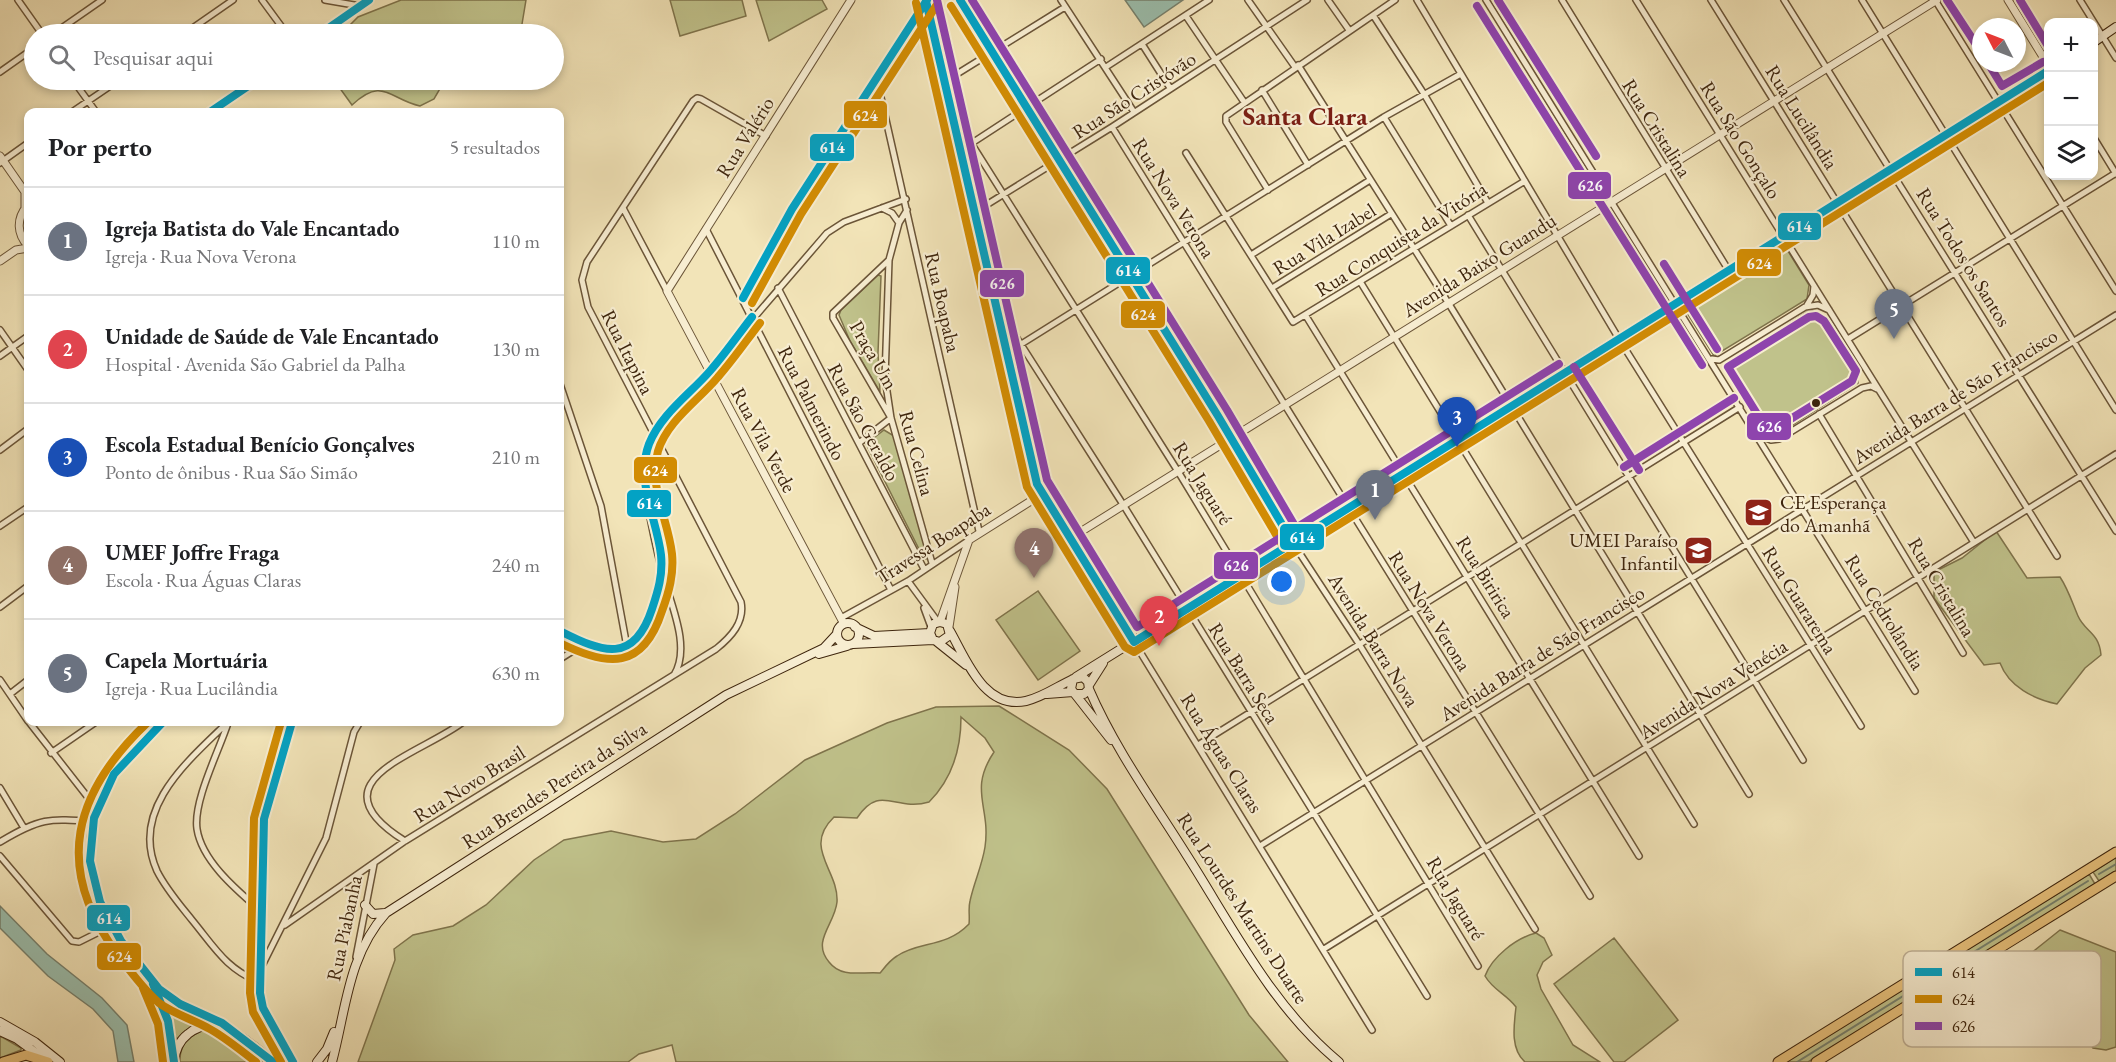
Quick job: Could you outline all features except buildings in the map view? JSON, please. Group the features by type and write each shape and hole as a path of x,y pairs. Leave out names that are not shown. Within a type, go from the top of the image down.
{"main road":[{"path":"2098,39 2116,27"},
{"path":"936,629 987,689 1005,700 1018,702 1038,696 1075,678 2046,72"},
{"path":"855,627 858,636 851,644 840,642 837,634 843,621 874,636 950,629"},
{"path":"936,629 948,639 950,629"},
{"name":"Rua Brendes Pereira da Silva","path":"799,660 851,644 936,629"},
{"path":"950,629 969,667"},
{"name":"Rua Brendes Pereira da Silva","path":"354,968 366,938 386,913 726,695 827,646 837,634"},
{"path":"1038,696 1084,694 1099,668 1110,657"},
{"path":"1075,678 1086,679 1089,687"},
{"path":"1075,678 1071,686 1075,693"},
{"name":"Rua Lourdes Martins Duarte","path":"1089,687 1130,764 1269,986 1304,1029 1339,1062"},
{"name":"Rua Lourdes Martins Duarte","path":"1075,693 1130,764"},
{"path":"1957,951 2116,852"},
{"path":"1995,951 2116,876"},
{"path":"365,905 373,914 386,913"},
{"name":"Rua Piabanha","path":"332,1062 354,968"},
{"path":"1778,1062 1903,984"},
{"name":"Rua Piabanha","path":"317,1062 330,1044 346,997"},
{"path":"1816,1062 1903,1008"},
{"path":"0,1022 35,1042 60,1062"},
{"path":"174,1062 178,1045 191,1032 207,1025 230,1029 273,1062"},
{"path":"0,1031 17,1039 48,1062"},
{"path":"3,1062 26,1055 48,1062"}],"street":[{"path":"18,0 35,24"},
{"path":"67,24 102,0"},
{"path":"198,24 233,0"},
{"path":"262,0 280,24"},
{"path":"325,0 360,6"},
{"path":"334,24 369,0"},
{"name":"Rua Valério","path":"667,291 851,0"},
{"path":"743,298 792,209 877,80 926,0"},
{"name":"Rua Águas Claras","path":"926,0 1037,483 1069,539 1372,1030"},
{"name":"Avenida Barra Nova","path":"960,0 1232,439 1293,543 1359,644 1534,929"},
{"path":"1061,0 1134,112"},
{"path":"1106,67 1209,0"},
{"path":"1248,0 1297,66 1449,304 1749,794"},
{"name":"Rua São Cristóvão","path":"975,212 1112,127 1306,0"},
{"path":"1328,0 1348,30"},
{"path":"1268,189 1226,122 1226,116 1348,30 1395,0"},
{"name":"Rua Guararema","path":"1417,0 1459,75 1618,339 1686,442 1746,544 1862,726"},
{"name":"Rua Cedrolândia","path":"1486,0 1915,691"},
{"name":"Rua Cristalina","path":"1562,0 1729,271"},
{"name":"Rua São Gonçalo","path":"1636,0 1973,541"},
{"name":"Rua Lucilândia","path":"1711,0 2057,556"},
{"name":"Rua Todos os Santos","path":"1784,0 1829,68 2116,531"},
{"path":"1862,0 2116,410"},
{"path":"1936,0 2116,291"},
{"name":"Avenida Baixo Guandu","path":"1069,539 1179,473 1340,370 1936,0"},
{"path":"2008,0 2044,57"},
{"path":"2080,0 2116,57"},
{"path":"944,82 993,54 1065,7"},
{"path":"1373,15 1424,94 1488,203"},
{"path":"1186,16 1244,102"},
{"path":"1142,44 1170,88"},
{"path":"0,72 24,55"},
{"path":"972,143 1101,59"},
{"path":"1006,353 1077,311 1184,241 1384,117 1459,75"},
{"name":"Rua Boapaba","path":"877,80 906,199 979,531"},
{"path":"80,90 93,108"},
{"path":"78,108 104,90"},
{"path":"216,108 242,90"},
{"path":"1262,90 1308,165"},
{"name":"Rua Itapina","path":"673,676 725,642 737,627 742,609 588,307 583,288 587,262 698,98 766,136"},
{"name":"Rua Jaguaré","path":"951,112 1005,194 1242,575 1478,966"},
{"path":"1384,117 1451,225"},
{"name":"Rua Nova Verona","path":"1112,127 1590,896"},
{"path":"1848,339 2116,173 2098,144"},
{"path":"24,146 1,160 24,190"},
{"path":"1186,153 1272,288"},
{"path":"1251,255 1370,180"},
{"name":"Rua Conquista da Vitória","path":"1272,288 1293,322 1525,182"},
{"path":"673,676 679,663 680,648 662,571 644,472 646,455 653,435 709,372 752,317 827,233 844,222 906,199"},
{"name":"Rua Vila Verde","path":"623,208 843,621"},
{"path":"881,208 892,213 899,222"},
{"name":"Rua Celina","path":"907,210 899,222 889,260 885,378 891,418 932,563"},
{"path":"24,212 20,220 21,236 24,241"},
{"name":"Rua Vila Izabel","path":"1272,288 1392,214"},
{"path":"1468,215 1803,760"},
{"name":"Rua Palmerindo","path":"706,229 891,590"},
{"path":"13,252 21,236"},
{"path":"0,261 13,252 24,248"},
{"name":"Praça Um","path":"889,260 833,313 833,318 891,418"},
{"path":"1802,309 1813,296 1812,282"},
{"path":"1361,283 1694,824"},
{"name":"Rua São Geraldo","path":"777,288 924,569"},
{"path":"1709,356 1716,361 1728,355 1802,309 1818,305 1832,313"},
{"name":"Rua Barra Seca","path":"997,306 1124,506 1427,996"},
{"name":"Avenida Barra de São Francisco","path":"1260,846 2116,315"},
{"name":"Rua Biririca","path":"1306,316 1640,856"},
{"path":"0,330 24,364"},
{"path":"0,356 24,339"},
{"path":"1722,378 1721,365 1728,355"},
{"path":"1856,391 1865,382 1866,368"},
{"path":"1756,432 1766,439 1779,439 1856,391 1868,386 1881,393"},
{"path":"564,396 601,506 627,647"},
{"path":"1198,745 1412,609 1686,442 1740,406"},
{"name":"Rua Cristalina","path":"1819,414 1963,653"},
{"path":"859,443 891,418"},
{"path":"0,450 24,432"},
{"name":"Avenida Nova Venécia","path":"1324,949 1593,780 1701,716 1867,612 1973,541 2116,454"},
{"name":"Travessa Boapaba","path":"843,621 908,581 979,531 1042,494"},
{"path":"0,526 24,510"},
{"path":"936,629 969,540"},
{"path":"564,633 584,644 604,650 634,644 646,630 662,571"},
{"path":"950,629 957,575"},
{"path":"908,581 936,629"},
{"path":"0,607 24,589"},
{"path":"564,656 584,644"},
{"name":"Rua Novo Brasil","path":"285,925 405,841 673,676"},
{"path":"0,680 24,714"},
{"path":"10,693 24,683"},
{"path":"32,726 51,753 97,809"},
{"path":"51,753 90,726"},
{"path":"159,726 118,767 102,795 94,822 90,849 93,881 109,927 151,980 178,1003 213,1018 230,1029"},
{"path":"224,726 173,777 165,789 158,804 150,846 158,872 180,906 230,968 261,983"},
{"path":"227,726 198,808 197,830 214,864 262,912"},
{"path":"291,726 264,819 261,983 263,1008 293,1062"},
{"path":"262,966 285,925 326,838 354,732 358,726"},
{"path":"405,841 374,816 367,798 372,781 383,769 456,726"},
{"path":"0,788 24,828"},
{"path":"0,842 24,828 47,819 94,822"},
{"path":"0,856 72,941 79,942 109,927"},
{"name":"Rua Piabanha","path":"354,968 374,864"},
{"path":"151,980 168,1021 174,1062"}],"green space":[{"path":"401,0 526,0 522,24 351,24 358,17"},
{"path":"670,0 742,0 746,16 680,36"},
{"path":"756,0 822,0 827,9 769,41"},
{"path":"341,90 439,90 434,99 420,106 379,91 363,96 352,105"},
{"path":"1783,243 1809,285 1807,299 1714,356 1684,305"},
{"path":"878,275 881,276 878,353 880,392 850,341 839,315 841,310"},
{"path":"1813,311 1822,317 1857,373 1858,383 1777,435 1771,435 1765,431 1729,373 1729,363 1807,312"},
{"path":"884,430 894,436 928,555 926,559 866,444"},
{"path":"1996,531 2027,578 2060,577 2078,616 2098,641 2101,655 2085,668 2057,704 2023,691 2009,679 2000,663 1984,665 1934,598 1934,572 1962,558"},
{"path":"1038,591 1080,651 1038,680 996,620"},
{"path":"999,706 1069,750 1107,789 1249,1015 1288,1062 676,1062 672,1045 639,1054 628,1062 358,1062 395,960 394,949 413,935 453,926 486,905 534,860 564,840 611,831 663,842 696,839 735,814 805,760 887,723 936,707","holes":["961,717 985,738 994,752 982,778 985,847 970,901 969,924 960,932 942,941 905,951 892,960 880,973 840,971 829,962 822,947 825,932 837,902 833,880 821,849 821,839 825,828 834,817 857,818 873,802 881,800 907,804 929,802 944,784 954,763 961,729"]},
{"path":"2116,857 2116,871 2099,881 2093,872"},
{"path":"2089,874 2095,884 1987,951 1965,951"},
{"path":"2060,930 2116,952 2116,1047 2106,1050 2092,1047 2101,1047 2101,951 2034,951"},
{"path":"1536,933 1544,938 1552,955 1543,962 1537,975 1541,989 1573,1045 1600,1062 1525,1062 1520,1057 1514,1036 1516,1007 1485,976 1493,962 1506,949"},
{"path":"1614,938 1678,1020 1624,1062 1614,1062 1554,984"},
{"path":"1903,989 1903,1003 1808,1062 1786,1062"},
{"path":"167,1000 178,1009 208,1023 176,1039"},
{"path":"207,1029 229,1034 264,1062 180,1062 181,1050 187,1041 195,1034"},
{"path":"0,1036 21,1048 21,1050 0,1058"}],"shaded area":[{"path":"1125,0 1183,0 1144,27"},
{"path":"0,906 47,954 102,998 127,1025 134,1062 118,1062 113,1031 93,1009 48,976 0,928"}],"waterway":[{"path":"2099,874 2116,864"},
{"path":"1975,951 2088,881"},
{"path":"1797,1062 1903,996"}],"transit line":[{"name":"614","path":"334,24 369,0"},
{"name":"614","path":"743,298 792,209 927,0"},
{"name":"626","path":"937,0 1047,480 1137,627 1559,364"},
{"name":"614","path":"960,0 1218,416 1293,543"},
{"name":"626","path":"972,0 1227,410 1302,538"},
{"name":"626","path":"1498,0 1596,156"},
{"name":"626","path":"1947,0 1972,38"},
{"name":"626","path":"2020,0 2044,39"},
{"name":"614","path":"926,1 1037,484 1134,642 2046,72"},
{"name":"624","path":"916,3 1027,487 1125,647 1134,652 2044,85"},
{"name":"624","path":"752,303 801,214 936,6"},
{"name":"624","path":"951,6 1209,421 1284,548"},
{"name":"626","path":"1477,6 1702,365"},
{"name":"626","path":"2026,72 2043,62"},
{"name":"626","path":"1993,72 2002,86 2026,72"},
{"name":"614","path":"216,108 242,90"},
{"name":"626","path":"1664,264 1717,349"},
{"name":"626","path":"1816,316 1824,321 1856,371 1852,381 1776,428 1764,425 1728,367 1809,317 1816,316"},
{"name":"614","path":"564,633 590,645 615,649 626,646 636,639 645,627 660,583 661,569 659,541 648,500 644,472 649,444 668,414 710,371 752,317"},
{"name":"624","path":"564,645 594,656 608,659 622,658 634,653 645,644 654,630 672,576 670,541 655,477 658,451 668,430 718,377 760,323"},
{"name":"626","path":"1574,367 1639,470"},
{"name":"626","path":"1624,467 1734,398"},
{"name":"624","path":"144,726 123,748 103,776 89,803 80,832 79,861 84,891 97,923 118,955 153,998 214,1032 256,1062"},
{"name":"614","path":"159,726 114,774 94,818 90,861 100,902 121,941 159,989 180,1004 222,1023 273,1062"},
{"name":"624","path":"280,726 254,818 250,993 253,1012 281,1062"},
{"name":"614","path":"291,726 264,819 260,993 263,1008 293,1062"},
{"name":"614","path":"153,984 168,1021 174,1062"},
{"name":"624","path":"143,988 158,1024 163,1062"}],"place":[{"name":"Capela Mortuária","path":"1894,339"},
{"name":"Escola Estadual Benício Gonçalves","path":"1457,447"},
{"name":"CE Esperança do Amanhã","path":"1759,513"},
{"name":"Igreja Batista do Vale Encantado","path":"1375,520"},
{"name":"UMEI Paraíso Infantil","path":"1699,551"},
{"name":"UMEF Joffre Fraga","path":"1034,578"},
{"name":"Unidade de Saúde de Vale Encantado","path":"1159,646"}],"district":[{"name":"Santa Clara","path":"1305,116"}]}
